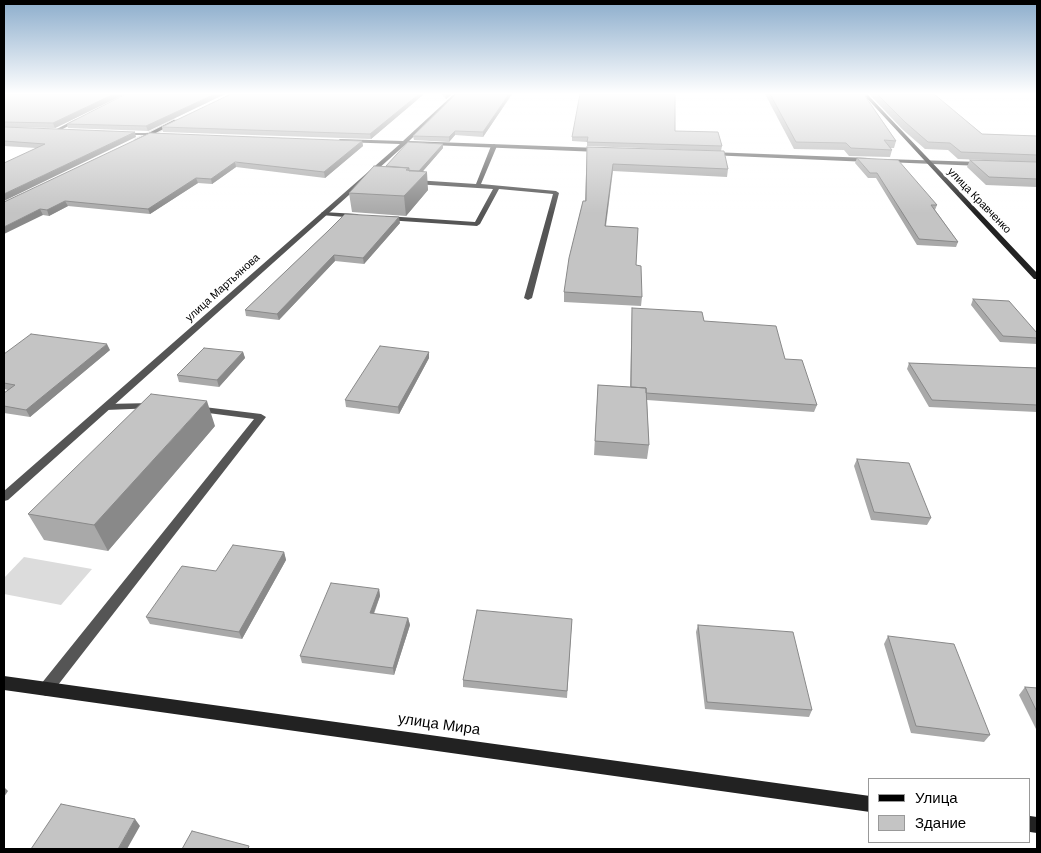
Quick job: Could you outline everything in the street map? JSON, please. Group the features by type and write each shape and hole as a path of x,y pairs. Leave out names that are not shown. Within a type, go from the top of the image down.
{"main road":[{"path":"133,142 150,134"}],"street":[{"path":"112,134 169,134"},
{"name":"улица Мартьянова","path":"4,498 414,134"},
{"name":"улица Кравченко","path":"902,134 1037,277"},
{"path":"335,140 603,150"},
{"path":"478,185 494,146"},
{"path":"701,154 988,164"},
{"path":"362,179 372,180"},
{"path":"410,181 478,185 556,193 528,298"},
{"path":"380,217 477,224 497,187"},
{"path":"323,214 361,216"},
{"path":"106,407 160,405"},
{"path":"46,689 261,417 188,408"},
{"name":"улица Мира","path":"4,683 868,804"}],"shaded area":[{"path":"24,557 92,569 61,605 4,594 4,578"}],"building":[{"path":"4,134 131,134 4,194 4,163 45,144 4,141"},
{"path":"148,134 362,141 324,172 235,162 211,179 196,178 148,209 65,201 47,210 40,209 4,227 4,202"},
{"path":"415,134 452,134 449,137 413,136"},
{"path":"573,134 719,134 722,146 587,142 588,137 572,137"},
{"path":"792,134 891,134 896,141 884,140 892,150 851,148 846,143 796,142"},
{"path":"919,134 1037,136 1037,155 961,152 950,143 928,142"},
{"path":"408,142 443,144 419,171 386,166"},
{"path":"587,147 724,151 728,169 613,164 605,226 638,228 636,265 641,266 642,297 564,292 569,258 583,201 586,201"},
{"path":"857,158 898,160 937,205 931,205 958,242 919,239 877,173 870,173"},
{"path":"970,160 1037,162 1037,179 989,177"},
{"path":"374,166 409,168 406,170 427,172 404,196 349,193"},
{"path":"345,214 399,217 363,258 334,255 277,314 245,310 328,231"},
{"path":"973,299 1009,301 1037,333 1037,338 1003,336"},
{"path":"632,308 702,312 704,321 776,326 785,359 802,360 817,405 646,393 646,388 631,387"},
{"path":"31,334 107,344 26,410 4,406 4,393 15,385 4,383 4,354"},
{"path":"380,346 429,352 398,407 345,400"},
{"path":"204,348 243,352 217,380 177,375"},
{"path":"909,363 1037,368 1037,405 932,400"},
{"path":"598,385 646,388 649,445 595,441"},
{"path":"151,394 207,401 94,525 28,514"},
{"path":"857,459 909,463 931,518 874,512"},
{"path":"233,545 284,552 239,632 146,617 182,566 216,571"},
{"path":"331,583 379,589 370,613 408,618 393,668 300,656"},
{"path":"477,610 572,619 567,691 463,680"},
{"path":"698,625 793,632 812,710 707,702"},
{"path":"888,636 954,644 990,735 916,726"},
{"path":"1025,687 1037,688 1037,712"},
{"path":"61,804 135,819 118,849 31,849"},
{"path":"192,831 249,846 248,849 182,849"}]}
